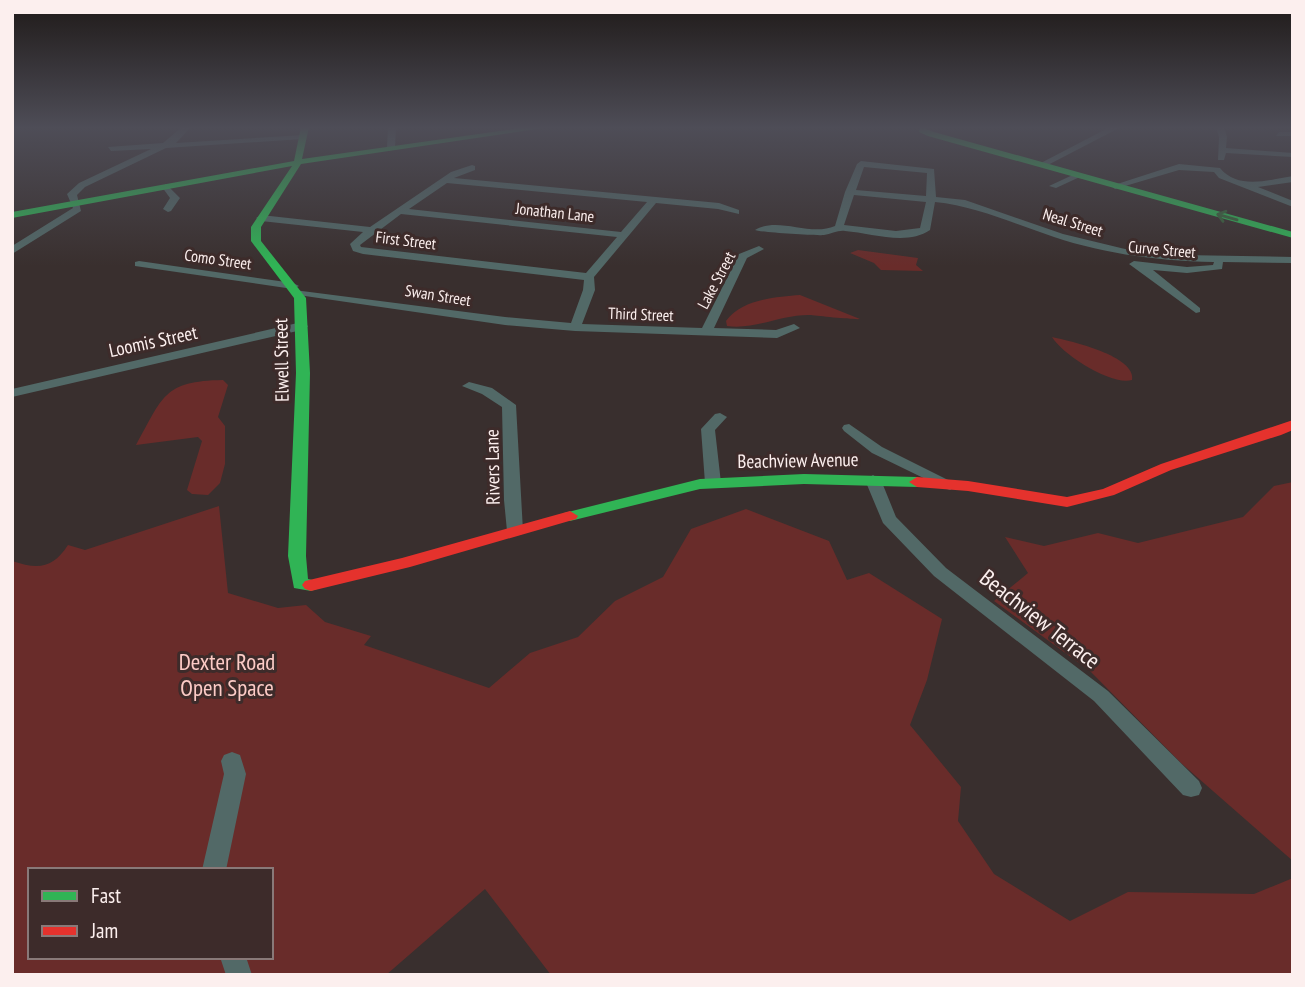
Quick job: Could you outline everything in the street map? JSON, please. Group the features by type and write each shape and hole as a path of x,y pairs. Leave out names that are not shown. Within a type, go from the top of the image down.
{"street":[{"path":"12,251 78,209 72,194 82,185 106,173"},
{"path":"12,215 240,173"},
{"path":"291,173 256,227 257,241 295,289"},
{"path":"372,230 456,173"},
{"path":"840,227 839,222 857,173"},
{"path":"760,230 774,228 829,232 840,227 917,233 925,230 931,198 931,173"},
{"path":"1072,173 1293,235"},
{"path":"1115,186 1159,173"},
{"path":"1220,173 1293,204"},
{"path":"1053,186 1080,175"},
{"path":"1245,186 1293,179"},
{"path":"445,180 719,206 736,212"},
{"path":"166,187 175,198 168,209"},
{"name":"Neal Street","path":"849,192 931,198 977,206 1060,236 1125,252 1293,260"},
{"path":"575,327 589,290 589,277 653,200"},
{"name":"Jonathan Lane","path":"398,211 624,235"},
{"name":"First Street","path":"261,218 372,230"},
{"name":"First Street","path":"372,230 355,244 357,249 589,277"},
{"name":"Curve Street","path":"1060,236 1058,241 1064,245 1105,258 1174,270 1212,268 1219,264 1214,258"},
{"name":"Lake Street","path":"706,332 743,256 759,249"},
{"name":"Como Street","path":"139,264 295,289"},
{"path":"1140,265 1196,310"},
{"name":"Elwell Street","path":"295,289 302,326 298,556 302,584"},
{"name":"Swan Street","path":"295,289 505,321 575,327"},
{"name":"Loomis Street","path":"12,393 302,326"},
{"name":"Third Street","path":"575,327 777,334 794,328"},
{"name":"Rivers Lane","path":"469,386 487,391 509,405 509,496 515,531"},
{"path":"713,483 708,429 720,417"},
{"name":"Beachview Avenue","path":"302,584 313,586 609,505 713,483 804,479 873,480 950,485 1067,502 1108,492 1166,467 1276,432 1293,424"},
{"path":"849,428 877,450 950,485"},
{"name":"Beachview Terrace","path":"873,480 889,519 940,572 1101,696 1191,788"},
{"path":"214,868 235,774 232,761"}],"green space":[{"path":"858,250 918,258 916,265 923,271 881,270 874,263 850,253"},
{"path":"800,295 860,319 800,315 748,326 727,326 726,321 733,314 750,304 770,298"},
{"path":"1052,337 1087,346 1113,357 1130,371 1132,380 1123,381 1100,374 1076,360"},
{"path":"223,380 228,385 218,417 225,426 225,464 220,483 208,495 192,494 187,490 202,441 198,437 136,445 160,404 176,388 203,381"},
{"path":"1293,482 1293,861 1181,763 1090,671 994,601 1028,573 1005,537 1044,546 1098,533 1138,543 1243,517 1274,486"},
{"name":"Dexter Road Open Space","path":"219,506 228,593 278,608 306,605 325,622 371,636 364,645 489,688 530,653 578,637 615,601 663,577 691,529 746,509 829,541 847,580 869,573 942,619 927,680 910,725 961,787 958,821 994,874 1070,921 1128,892 1254,894 1293,878 1293,975 551,975 485,889 386,975 12,975 12,561 30,566 51,563 68,545 85,550"}],"traffic: fast":[{"path":"12,215 239,173"},
{"path":"291,173 256,227 256,241 300,298 303,373 297,556 300,584 311,585"},
{"path":"1071,173 1293,235"},
{"path":"570,516 700,484 804,479 917,482"}],"traffic: jam":[{"path":"917,482 968,486 1067,502 1108,492 1166,467 1276,432 1293,424"},
{"path":"311,585 404,563 570,516"}]}
